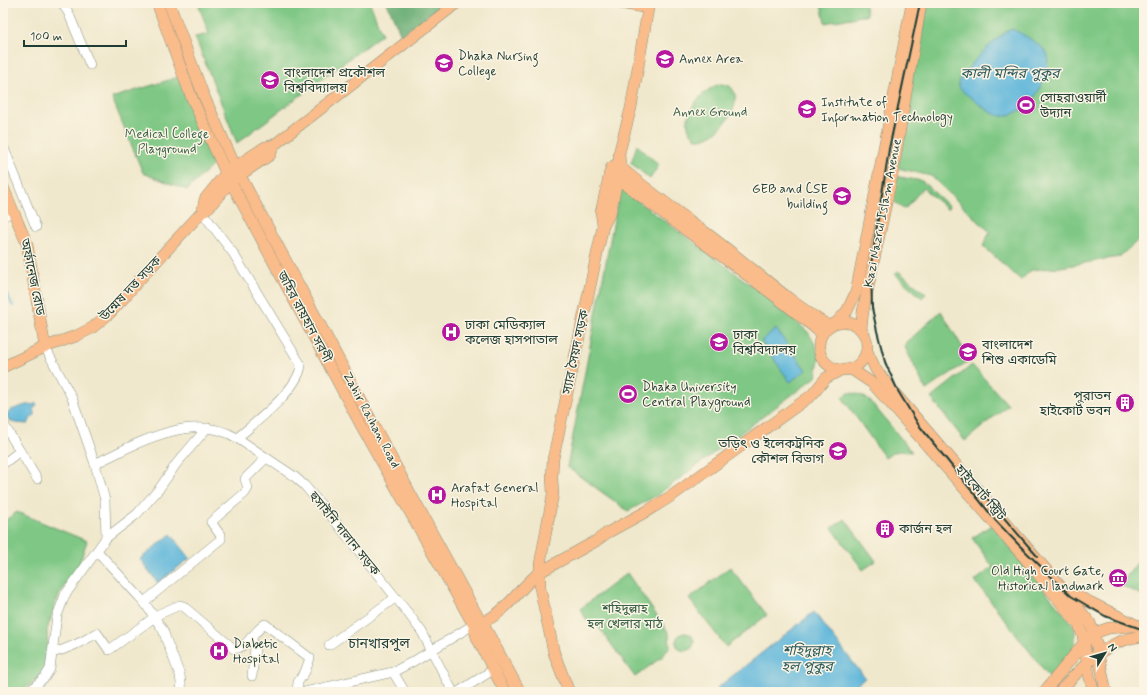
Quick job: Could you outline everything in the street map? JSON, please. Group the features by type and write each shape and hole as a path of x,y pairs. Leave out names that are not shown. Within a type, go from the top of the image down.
{"highway":[{"path":"478,623 513,692"},
{"path":"478,623 519,692"}],"main road":[{"path":"157,3 191,96 233,174"},
{"name":"Zahir Raihan Road","path":"170,3 233,174 416,504 478,623 477,638 506,692"},
{"name":"উন্মেষ দত্ত সড়ক","path":"3,367 45,347 87,331 110,313 202,212 210,206 233,174 265,146 274,145 457,3"},
{"path":"619,3 648,6"},
{"name":"Kazi Nazrul Islam Avenue","path":"861,329 863,311 893,172 912,29 912,3"},
{"name":"Kazi Nazrul Islam Avenue","path":"833,324 847,311 856,292 912,29 921,3"},
{"name":"স্যার সৈয়দ সড়ক","path":"569,692 554,653 537,571 553,494 553,459 604,226 610,213 615,171 630,108 648,6"},
{"path":"615,171 651,193 722,245 805,310 833,324"},
{"path":"615,171 822,334"},
{"name":"অর্ফানেজ রোড","path":"3,187 27,244 45,347"},
{"path":"40,316 49,332 68,339"},
{"path":"478,623 502,605 537,571 596,541 607,533 673,495 812,395 826,378 859,365 864,359 867,351 868,343 866,335 854,323 846,321 833,324 822,334 819,347 823,359 828,364 832,367 846,370"},
{"name":"হাইকোর্ট স্ট্রিট","path":"867,351 876,370 891,389 1062,588 1090,623 1094,633 1106,692"},
{"path":"826,378 828,364"},
{"name":"হাইকোর্ট স্ট্রিট","path":"846,370 872,383 1030,564 1072,616 1081,629 1094,692"},
{"path":"1062,588 1140,625"},
{"path":"1044,692 1094,633 1109,628 1140,625"},
{"path":"1059,692 1087,663 1110,645 1121,640 1144,636"}],"street":[{"path":"62,3 68,12 90,66"},
{"path":"3,146 36,227"},
{"path":"3,217 13,210"},
{"path":"202,212 233,253 301,365 299,374 284,395 274,406 237,438"},
{"path":"45,347 72,398 95,464 105,500 106,538"},
{"path":"3,424 37,479"},
{"name":"হুসাইনি দালান সড়ক","path":"95,464 160,435 191,428 206,428 230,434 237,438 286,470 304,485 331,516 422,632 453,692"},
{"path":"28,692 45,677 50,668 57,616 65,595 106,538 137,514 159,489 177,463 206,428"},
{"path":"3,464 20,451"},
{"path":"144,602 221,539 221,536 211,522 245,493 248,488 245,479 266,458"},
{"path":"97,551 144,602 164,630 180,676 182,692"},
{"path":"329,645 395,598"},
{"path":"52,653 86,640 97,632 109,650 155,617 180,605 234,650 244,646 265,624 310,658 305,672 298,682 297,692"},
{"path":"306,692 332,689 393,672 478,623"},
{"path":"251,637 255,648 252,676"},
{"path":"458,692 493,670"},
{"path":"393,672 405,692"}],"green space":[{"path":"198,3 370,3 382,34 237,143 195,37 209,34"},
{"path":"387,3 444,3 401,35"},
{"path":"864,3 867,15 825,23 821,4"},
{"name":"সোহরাওয়ার্দী উদ্যান","path":"928,3 1144,3 1144,235 1119,257 1061,267 1031,270 1021,280 983,246 990,232 931,176 898,168 913,69"},
{"name":"Medical College Playground","path":"178,77 214,164 187,190 143,173 112,98"},
{"name":"Annex Ground","path":"720,84 728,85 734,91 735,100 733,109 729,118 714,133 705,138 697,139 690,132 688,116 692,108 705,93 712,87"},
{"path":"637,145 659,165 650,179 631,163"},
{"path":"894,176 922,181 949,206 947,209 923,188 905,209 902,208 891,199"},
{"path":"620,188 765,295 808,332 816,346 819,358 816,377 656,496 628,511 567,467"},
{"path":"898,271 926,294 922,298 895,274"},
{"path":"941,311 970,360 926,390 904,345"},
{"path":"972,365 1008,405 965,441 931,398"},
{"path":"849,393 861,395 871,402 912,452 898,451 885,458 842,397"},
{"path":"17,512 87,541 78,568 65,585 56,602 47,630 48,653 46,668 41,676 21,692 5,692 3,685 3,522"},
{"path":"845,519 876,561 863,570 832,528"},
{"path":"992,525 1075,627 1075,649 1051,679 975,581 993,567 972,538"},
{"path":"1144,554 1144,596 1120,585"},
{"path":"730,567 767,615 726,647 689,599"},
{"name":"শহিদুল্লাহ হল খেলার মাঠ","path":"627,573 669,633 670,646 663,656 635,677 593,619 589,623 580,609"},
{"path":"681,633 689,633 694,638 692,649 689,651 681,651 676,646 676,638"}],"water":[{"name":"কালী মন্দির পুকুর","path":"1012,29 1026,36 1045,50 1048,55 1048,61 1043,81 1034,98 1019,111 1002,116 993,113 979,104 961,90 958,83 961,77 982,53 1006,32"},
{"path":"776,329 806,370 790,382 761,341"},
{"path":"36,403 37,405 33,410 35,415 31,418 28,424 12,422 6,415 11,410"},
{"path":"171,534 190,558 158,583 140,559"},
{"name":"শহিদুল্লাহ হল পুকুর","path":"814,612 865,678 846,692 720,692 717,688"}],"waterway":[{"path":"4,289 13,306"}],"railway":[{"path":"920,3 889,149 871,265 872,308 885,362 898,391 918,424 996,521 1020,546 1071,596 1105,616 1144,630"},
{"path":"966,474 1037,556"}],"place":[{"name":"Annex Area","path":"665,59"},
{"name":"Dhaka Nursing College","path":"444,63"},
{"name":"বাংলাদেশ প্রকৌশল বিশ্ববিদ্যালয়","path":"270,80"},
{"name":"সোহরাওয়ার্দী উদ্যান","path":"1026,105"},
{"name":"Institute of Information Technology","path":"807,109"},
{"name":"GEB and CSE building","path":"842,196"},
{"name":"ঢাকা মেডিক্যাল কলেজ হাসপাতাল","path":"451,332"},
{"name":"ঢাকা বিশ্ববিদ্যালয়","path":"719,342"},
{"name":"বাংলাদেশ শিশু একাডেমি","path":"968,352"},
{"name":"Dhaka University Central Playground","path":"628,394"},
{"name":"পুরাতন হাইকোর্ট ভবন","path":"1125,403"},
{"name":"তড়িৎ ও ইলেকট্রনিক কৌশল বিভাগ","path":"838,451"},
{"name":"Arafat General Hospital","path":"437,495"},
{"name":"কার্জন হল","path":"885,529"},
{"name":"Old High Court Gate, Historical landmark","path":"1118,578"},
{"name":"Diabetic Hospital","path":"219,651"}],"district":[{"name":"চানখারপুল","path":"379,644"}]}
